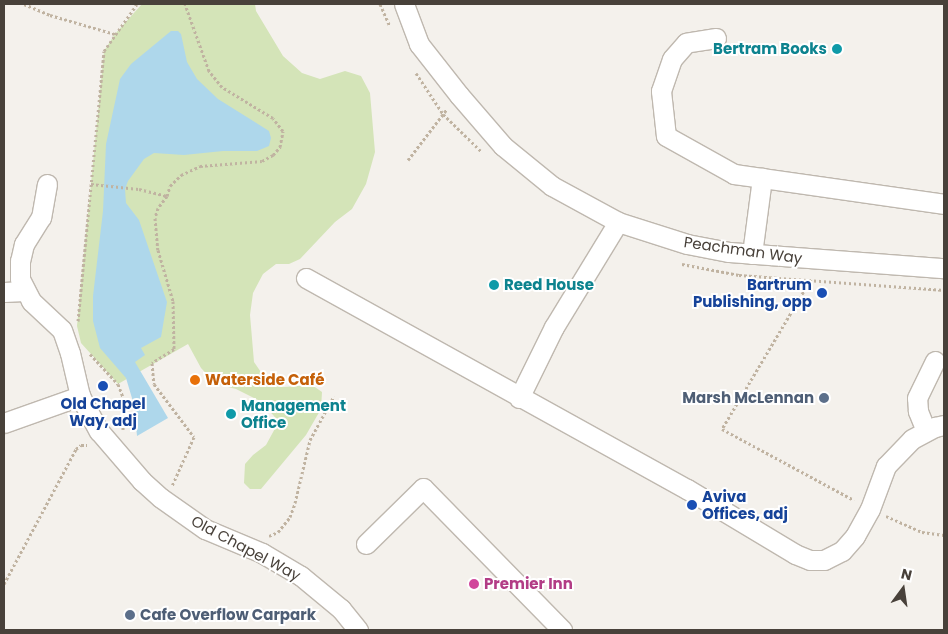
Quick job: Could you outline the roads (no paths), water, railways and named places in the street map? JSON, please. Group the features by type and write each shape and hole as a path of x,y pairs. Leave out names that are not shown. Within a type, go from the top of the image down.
{"street":[{"name":"Peachman Way","path":"404,4 419,44 459,95 503,146 552,186 618,222 687,244 752,254 944,268"},
{"path":"716,38 686,43 672,59 660,91 666,136 734,174 944,204"},
{"path":"752,254 762,178"},
{"path":"4,292 24,291 20,279 20,261 24,244 41,217 47,184"},
{"path":"519,398 575,313 606,237 618,222"},
{"path":"306,278 519,398 687,489 795,554 810,560 824,560 842,551 856,536 870,508 886,466 900,449 926,431 944,425"},
{"name":"Old Chapel Way","path":"24,291 31,301 62,330 77,350 80,396 99,431 118,441 161,498 205,529 262,553 301,576 341,609 358,630"},
{"path":"926,431 918,411 917,398 934,361"},
{"path":"4,423 80,396"},
{"path":"366,544 423,488 562,630"}],"water":[{"path":"171,31 178,31 181,34 187,62 197,79 218,99 269,131 271,138 269,146 257,151 223,151 184,155 154,153 144,159 128,181 125,189 126,203 139,220 167,302 161,337 141,348 145,355 135,362 168,418 137,436 134,405 126,378 100,348 93,321 93,296 103,211 106,144 120,79 131,64"}],"place":[{"name":"Bertram Books","path":"837,49"},
{"name":"Reed House","path":"494,285"},
{"name":"Bartrum Publishing, opp","path":"822,293"},
{"name":"Waterside Café","path":"195,380"},
{"name":"Old Chapel Way, adj","path":"103,386"},
{"name":"Marsh McLennan","path":"824,398"},
{"name":"Management Office","path":"231,414"},
{"name":"Aviva Offices, adj","path":"692,505"},
{"name":"Premier Inn","path":"474,584"},
{"name":"Cafe Overflow Carpark","path":"130,615"}]}
